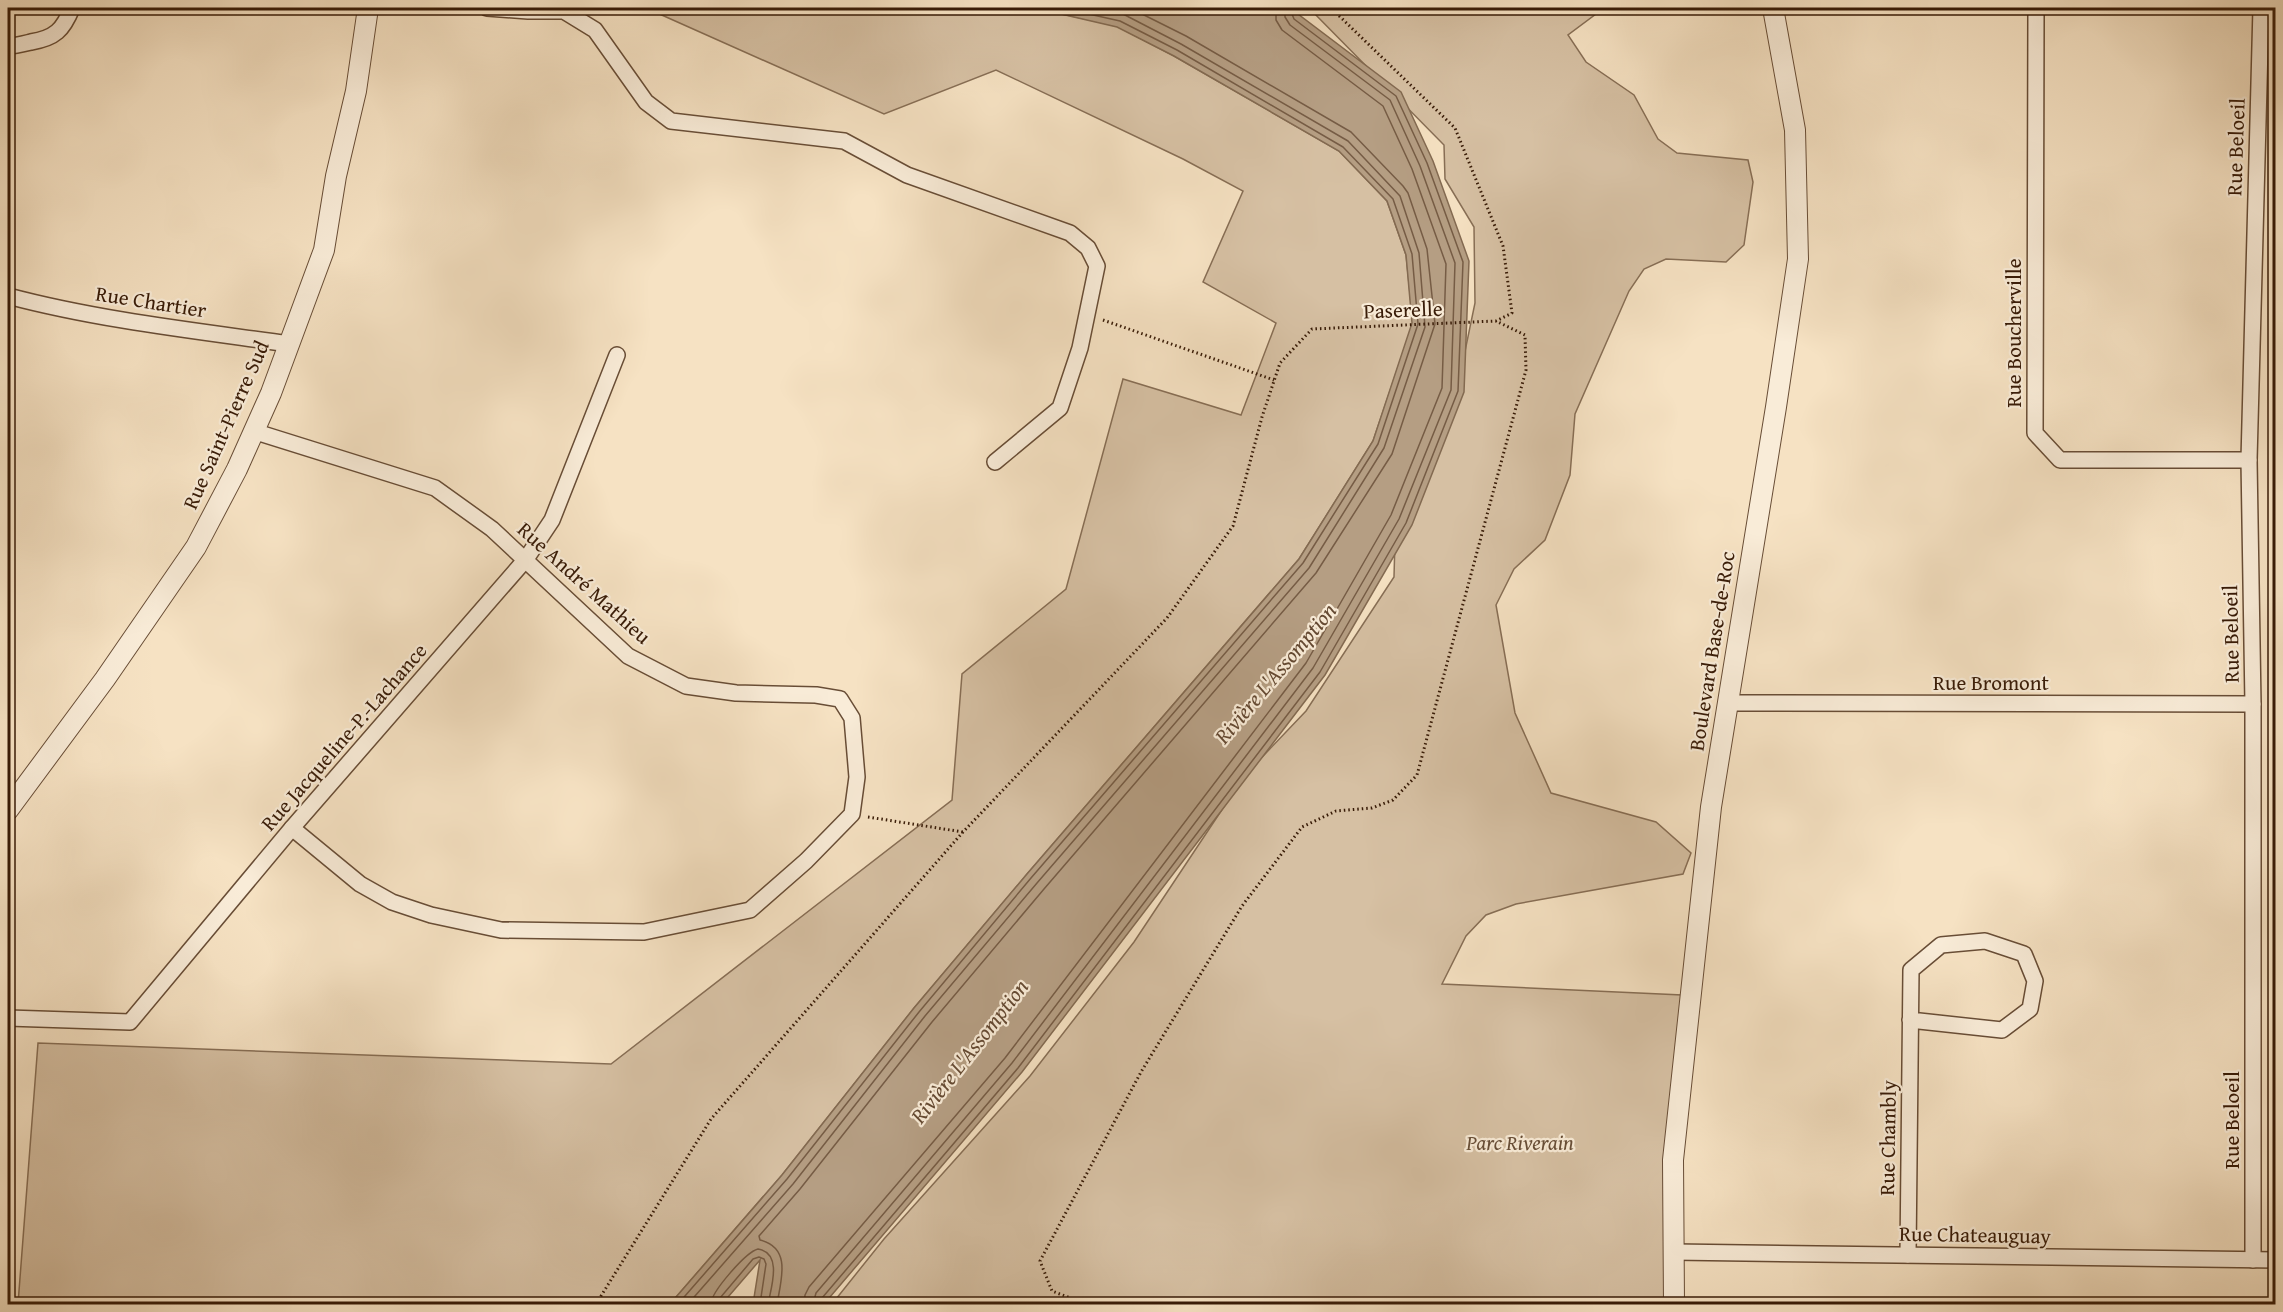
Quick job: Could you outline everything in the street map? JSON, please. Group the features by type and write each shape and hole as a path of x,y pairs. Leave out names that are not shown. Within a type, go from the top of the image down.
{"street":[{"path":"8,46 47,39 59,31 72,8"},
{"name":"Rue Saint-Pierre Sud","path":"8,810 105,679 196,547 237,469 290,344 324,250 336,176 356,91 368,8"},
{"path":"487,8 564,11 595,30 646,102 671,121 844,141 907,176 1070,233 1088,248 1097,266 1080,348 1060,408 995,462"},
{"name":"Boulevard Base-de-Roc","path":"1674,1305 1673,1160 1711,807 1798,259 1795,130 1773,8"},
{"name":"Rue Boucherville","path":"2036,8 2035,433 2060,460 2248,460"},
{"name":"Rue Beloeil","path":"2253,1260 2253,704 2248,460 2261,8"},
{"name":"Rue Chartier","path":"8,296 167,327 290,344"},
{"name":"Rue Jacqueline-P.-Lachance","path":"8,1018 130,1022 292,828 526,559 552,520 617,355"},
{"name":"Rue André Mathieu","path":"253,431 435,488 492,529 628,656 686,686 736,693 816,694 840,699 852,718 857,777 852,814"},
{"name":"Rue Bromont","path":"1728,703 2253,704"},
{"path":"292,828 360,884 392,902 431,915 501,930 644,932 750,910 806,861 852,814"},
{"name":"Rue Chambly","path":"1908,1255 1910,1020 1911,970 1941,945 1985,941 2024,954 2035,981 2030,1008 2002,1030 1910,1020"},
{"name":"Rue Chateauguay","path":"1674,1252 2276,1260"}],"path":[{"path":"1331,8 1455,128 1503,246 1512,313 1496,321"},
{"path":"596,1305 711,1119 963,832 1167,618 1233,526 1274,380 1087,315"},
{"path":"1117,1305 1078,1301 1052,1291 1040,1262 1141,1072 1242,906 1302,827 1336,812 1372,808 1394,800 1417,775 1526,370 1525,335 1496,321"},
{"name":"Paserelle","path":"1274,380 1280,363 1312,329 1496,321"},
{"path":"852,814 963,832"}],"green space":[{"path":"646,8 1035,8 1117,26 1174,56 1339,151 1387,201 1406,255 1413,323 1373,441 1299,559 1027,874 914,1008 782,1175 670,1304 18,1304 38,1043 611,1064 952,800 962,674 1066,589 1123,379 1241,415 1276,323 1203,282 1243,191 1183,159 996,70 884,114"},
{"name":"Parc Riverain","path":"1309,8 1604,8 1568,35 1586,62 1634,95 1658,139 1677,153 1748,160 1753,182 1744,245 1726,262 1666,259 1644,269 1629,291 1575,414 1570,475 1545,540 1514,569 1496,605 1515,713 1551,793 1656,822 1691,853 1683,874 1516,904 1486,915 1466,936 1442,984 1682,995 1669,1304 832,1304 884,1239 1030,1076 1134,942 1245,775 1306,711 1394,577 1395,541 1452,414 1475,303 1474,227 1445,179 1444,145"}],"water":[{"name":"Rivière L'Assomption","path":"1035,8 1301,8 1298,14 1401,92 1433,161 1469,261 1464,392 1412,525 1325,675 1022,1072 824,1304 753,1304 760,1260 722,1304 670,1304 782,1175 914,1008 1027,874 1299,559 1373,441 1412,323 1406,255 1387,201 1339,151 1174,56 1117,27"}]}
